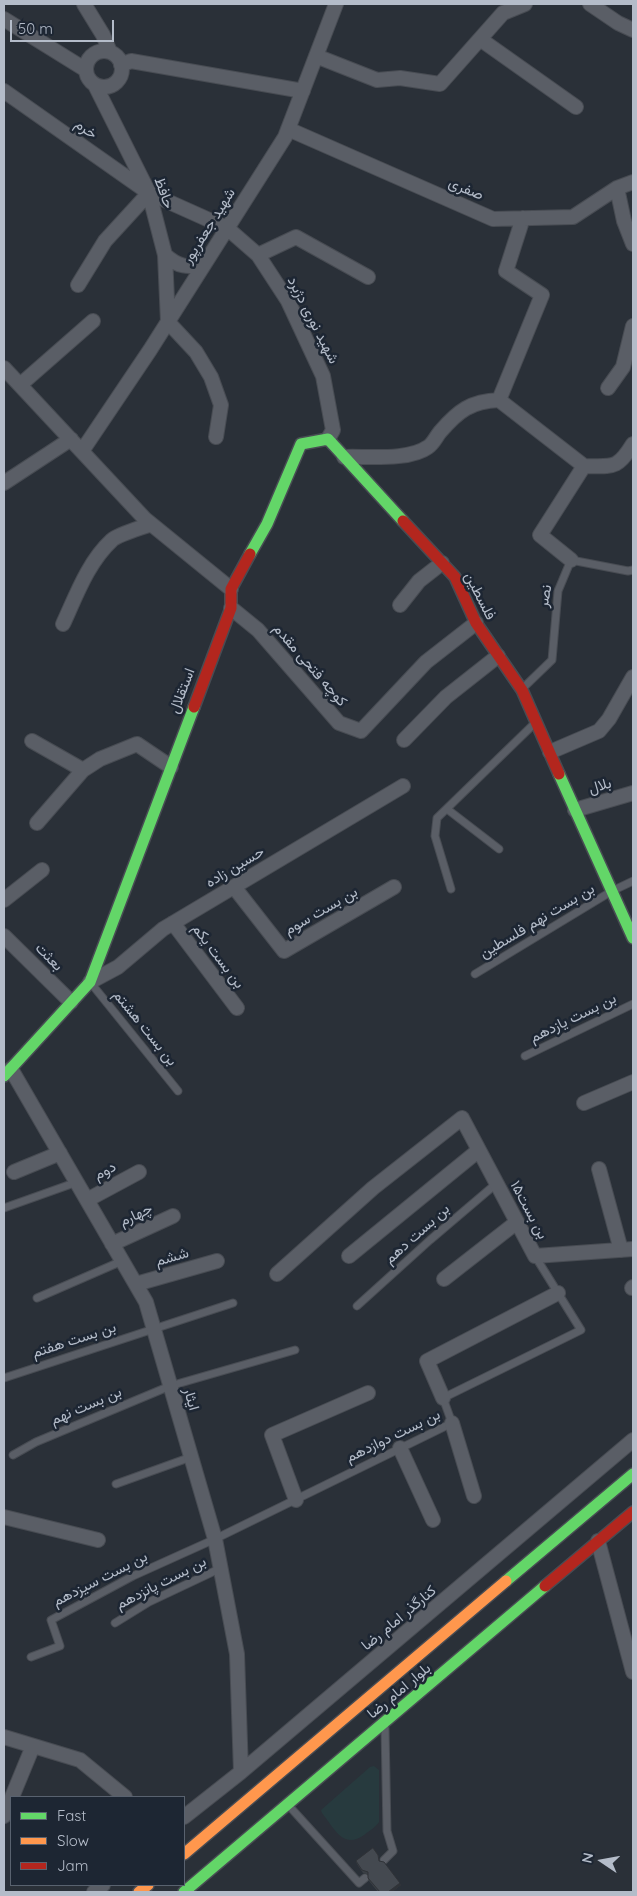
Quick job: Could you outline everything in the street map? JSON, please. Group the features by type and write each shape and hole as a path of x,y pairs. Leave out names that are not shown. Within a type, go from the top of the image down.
{"main road":[{"name":"فلسطین","path":"328,439 455,577 476,623 522,690 633,938"},
{"path":"231,589 267,524 301,444 328,439"},
{"name":"استقلال","path":"8,1072 90,982 231,608 231,589"},
{"name":"بلوار امام رضا","path":"185,1853 633,1474"},
{"name":"بلوار امام رضا","path":"184,1892 633,1512"}],"street":[{"path":"84,4 103,35 110,52"},
{"name":"شهید جعفرپور","path":"82,450 168,322 285,137 336,4"},
{"path":"316,56 377,80 400,78 440,84 502,13 525,4"},
{"path":"590,4 633,30"},
{"path":"4,19 86,70"},
{"path":"480,39 576,107"},
{"path":"99,52 110,52 115,55 121,65 120,76 113,85 107,87 95,85 87,76 87,64 94,54 99,52"},
{"path":"121,65 131,61 303,91"},
{"name":"حافظ","path":"95,85 149,193 166,255 168,322"},
{"name":"خرم","path":"4,91 149,193"},
{"name":"صفری","path":"288,129 493,219 573,217 617,188 633,182"},
{"path":"617,188 624,221 633,244"},
{"path":"78,285 105,241 149,193"},
{"name":"شهید نوری دژبرد","path":"149,193 227,228 258,255 288,301 323,376 333,430 328,439"},
{"path":"499,400 542,295 506,271 523,218"},
{"path":"258,255 296,237 368,277"},
{"path":"166,255 172,262 183,266 192,267 204,264"},
{"path":"20,385 93,322"},
{"path":"168,322 196,352 211,377 221,405 216,437"},
{"path":"608,388 623,367 633,326"},
{"path":"4,368 151,524 231,589"},
{"path":"344,457 410,455 428,447 450,420 464,408 483,401 499,400 584,466 616,465 624,460 633,444"},
{"path":"4,483 71,438"},
{"path":"572,560 540,535 584,466"},
{"path":"63,624 84,577 113,539 151,524"},
{"path":"400,605 418,581 442,563"},
{"name":"کوچه فتحی مقدم","path":"231,608 258,630 339,723 361,731 426,662 476,623"},
{"path":"404,740 446,697 498,656"},
{"path":"550,752 598,731 609,719 633,677"},
{"path":"32,741 83,770"},
{"path":"37,823 83,770 123,748 136,744 170,767"},
{"name":"حسین زاده","path":"90,982 118,968 163,929 403,786"},
{"name":"بلال","path":"575,810 633,793"},
{"path":"4,900 42,870"},
{"name":"بن بست سوم","path":"234,887 284,951 394,887"},
{"name":"بن بست یکم","path":"173,923 237,1008"},
{"name":"بعثت","path":"4,936 71,1002"},
{"name":"ایثار","path":"8,1072 60,1153 146,1302 215,1539 221,1568 237,1654 242,1772"},
{"path":"584,1103 633,1082"},
{"name":"بن بست۱۵","path":"277,1274 373,1188 462,1118 535,1256 627,1250"},
{"path":"349,1256 479,1150"},
{"path":"14,1172 60,1153"},
{"path":"599,1169 627,1250"},
{"name":"دوم","path":"87,1200 139,1172"},
{"name":"چهارم","path":"112,1244 173,1216"},
{"path":"444,1279 517,1222"},
{"name":"ششم","path":"136,1284 217,1261"},
{"path":"443,1398 427,1361 558,1293"},
{"path":"296,1500 272,1435 368,1393"},
{"path":"452,1423 474,1496"},
{"name":"کنارگذر امام رضا","path":"185,1816 242,1772 633,1440"},
{"path":"400,1448 433,1520"},
{"path":"4,1517 98,1540"},
{"path":"537,1521 552,1542"},
{"path":"598,1541 633,1672"},
{"path":"412,1628 428,1649"},
{"path":"4,1737 80,1760 124,1796"},
{"path":"13,1796 33,1746"},
{"path":"4,1816 10,1802"}],"lane":[{"path":"572,560 628,571 633,570"},
{"name":"نصر","path":"522,690 552,660 558,591 572,560"},
{"path":"451,889 435,836 437,818 537,721"},
{"path":"447,809 499,849"},
{"name":"بن بست نهم فلسطین","path":"476,974 612,891 633,881"},
{"name":"بن بست هشتم","path":"90,982 178,1091"},
{"name":"بن بست یازدهم","path":"525,1056 633,1004"},
{"path":"4,1208 76,1182"},
{"name":"بن بست دهم","path":"358,1306 496,1183"},
{"name":"بن بست دوازدهم","path":"215,1539 452,1423 443,1398 580,1330 535,1256"},
{"path":"37,1298 122,1261"},
{"path":"154,1328 233,1303"},
{"name":"بن بست هفتم","path":"4,1378 154,1328"},
{"path":"170,1386 295,1350"},
{"name":"بن بست نهم","path":"13,1455 36,1442 170,1386"},
{"path":"116,1484 191,1457"},
{"name":"بن بست سیزدهم","path":"31,1657 60,1646 51,1620 133,1576 215,1539"},
{"name":"بن بست پانزدهم","path":"115,1623 148,1602 221,1568"},
{"path":"384,1860 393,1851 387,1831 385,1722"},
{"path":"288,1804 359,1883 364,1878"}],"green space":[{"path":"374,1766 379,1770 379,1822 357,1839 345,1839 335,1831 321,1810 370,1767"}],"building":[{"path":"373,1848 378,1855 379,1861 384,1862 400,1883 388,1892 380,1892 368,1878 368,1872 362,1870 356,1861"}],"traffic: fast":[{"path":"250,554 267,524 301,444 328,439 403,521"},
{"path":"4,1076 90,982 194,707"},
{"path":"559,774 633,938"},
{"path":"506,1581 633,1474"},
{"path":"184,1892 545,1586"}],"traffic: slow":[{"path":"185,1853 506,1581"},
{"path":"139,1892 147,1886"}],"traffic: jam":[{"path":"403,521 455,577 476,623 522,690 559,774"},
{"path":"194,707 231,608 231,589 250,554"},
{"path":"545,1586 633,1512"}]}
